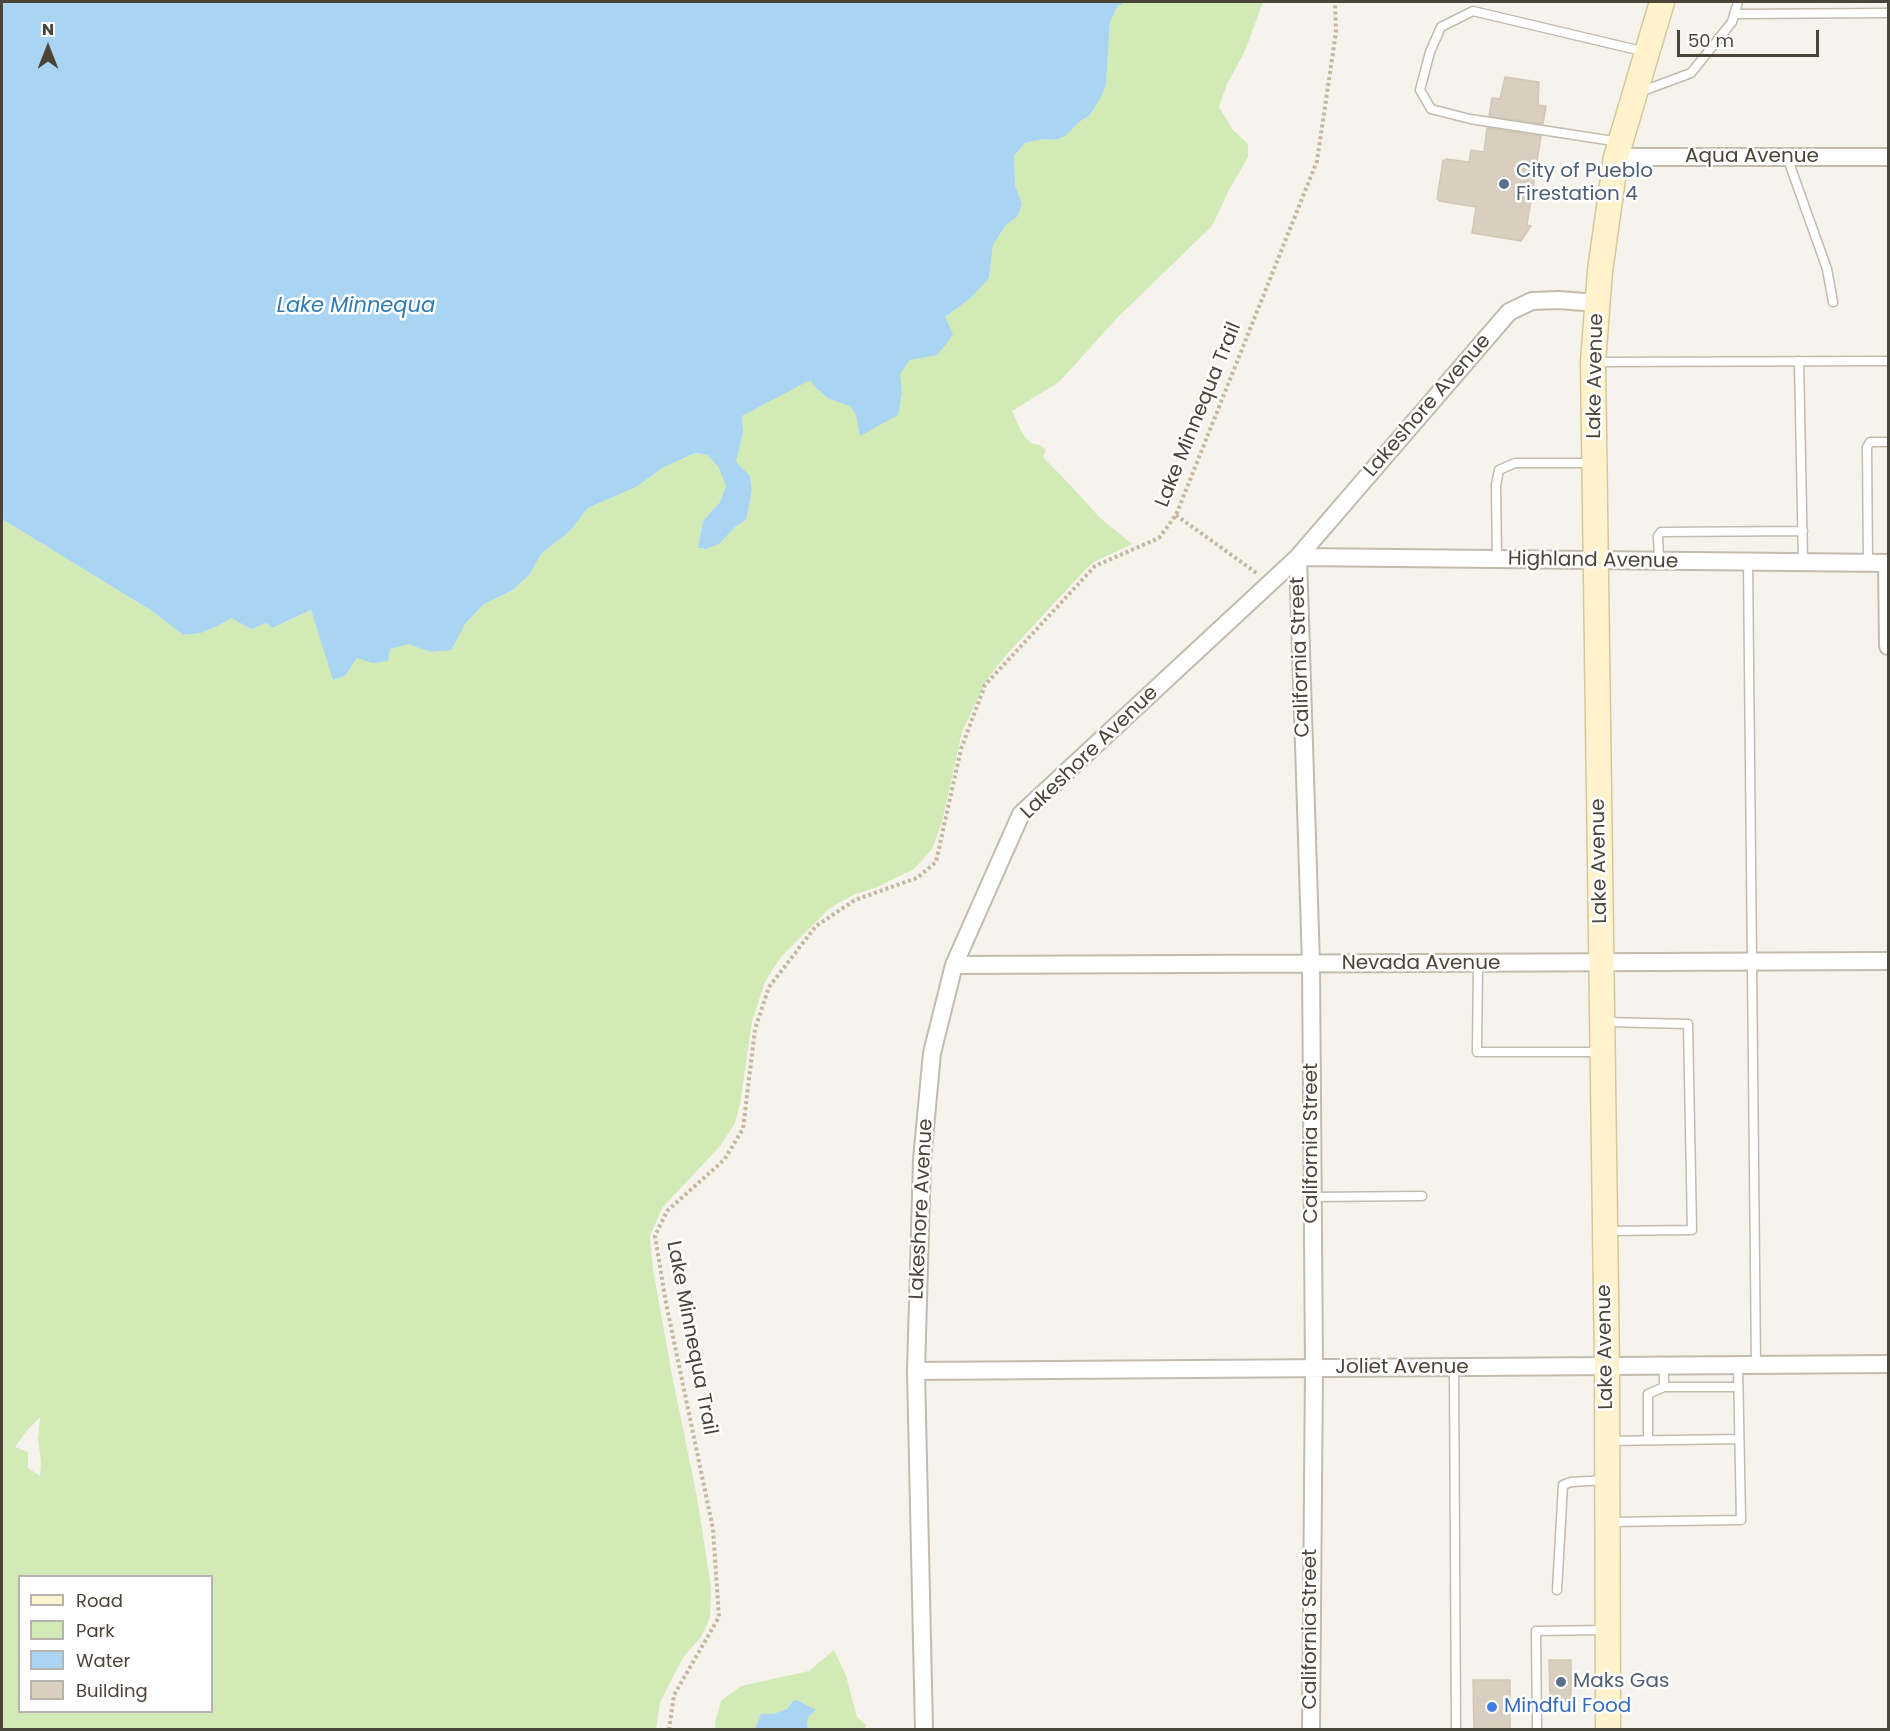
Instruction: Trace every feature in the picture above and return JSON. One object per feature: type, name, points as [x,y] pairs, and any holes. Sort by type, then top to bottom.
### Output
[{"type":"main road","name":"Lake Avenue","points":[[1608,1730],[1605,1231],[1593,362],[1600,271],[1618,149],[1662,2]]},
{"type":"street","name":"Aqua Avenue","points":[[1618,149],[1786,157],[1888,157]]},
{"type":"street","name":"Lakeshore Avenue","points":[[924,1730],[916,1371],[922,1160],[932,1053],[954,965],[1022,814],[1298,557],[1509,312],[1532,301],[1559,300],[1597,303]]},
{"type":"street","name":"Highland Avenue","points":[[1298,557],[1888,563]]},
{"type":"street","name":"California Street","points":[[1298,557],[1311,964],[1314,1368],[1311,1730]]},
{"type":"street","points":[[1888,563],[1888,646]]},
{"type":"street","name":"Nevada Avenue","points":[[954,965],[1888,961]]},
{"type":"street","name":"Joliet Avenue","points":[[916,1371],[1888,1364]]},
{"type":"lane","points":[[1634,94],[1691,73],[1732,22],[1737,2]]},
{"type":"lane","points":[[1618,149],[1431,109],[1420,90],[1430,52],[1441,27],[1473,11],[1646,52]]},
{"type":"lane","points":[[1734,14],[1888,14]]},
{"type":"lane","points":[[1786,157],[1827,269],[1833,302]]},
{"type":"lane","points":[[1799,361],[1803,562]]},
{"type":"lane","points":[[1593,362],[1888,361]]},
{"type":"lane","points":[[1868,563],[1867,447],[1870,442],[1888,442]]},
{"type":"lane","points":[[1497,560],[1496,485],[1499,470],[1515,463],[1594,463]]},
{"type":"lane","points":[[1659,562],[1658,536],[1661,531],[1803,531]]},
{"type":"lane","points":[[1748,562],[1756,1366]]},
{"type":"lane","points":[[1478,964],[1477,1052],[1603,1052]]},
{"type":"lane","points":[[1602,1022],[1688,1024],[1692,1207],[1692,1230],[1605,1231]]},
{"type":"lane","points":[[1312,1197],[1422,1196]]},
{"type":"lane","points":[[1664,1366],[1664,1387]]},
{"type":"lane","points":[[1607,1522],[1741,1520],[1738,1366]]},
{"type":"lane","points":[[1454,1368],[1456,1730]]},
{"type":"lane","points":[[1648,1440],[1648,1394],[1664,1387],[1738,1388]]},
{"type":"lane","points":[[1607,1441],[1739,1439]]},
{"type":"lane","points":[[1557,1590],[1563,1485],[1571,1482],[1607,1479]]},
{"type":"lane","points":[[1537,1730],[1536,1631],[1608,1630]]},
{"type":"path","name":"Lake Minnequa Trail","points":[[669,1730],[674,1695],[719,1617],[712,1529],[666,1303],[655,1236],[667,1211],[724,1160],[743,1129],[755,1029],[769,987],[816,926],[855,900],[917,878],[936,862],[961,748],[986,685],[1095,566],[1159,538],[1176,515],[1317,161],[1336,32],[1335,2]]},
{"type":"path","points":[[1176,515],[1271,583]]},
{"type":"green space","points":[[1126,2],[1263,2],[1245,51],[1227,84],[1219,107],[1233,130],[1248,144],[1248,157],[1212,226],[1118,317],[1059,382],[1012,411],[1021,431],[1030,443],[1040,445],[1046,450],[1043,457],[1099,517],[1132,544],[1094,562],[1086,569],[1005,656],[986,681],[962,732],[942,822],[932,849],[914,869],[875,888],[855,894],[830,908],[781,957],[765,982],[752,1021],[740,1104],[735,1123],[721,1145],[662,1208],[650,1236],[653,1269],[697,1497],[711,1587],[710,1617],[702,1636],[684,1656],[660,1702],[656,1729],[2,1729],[2,519],[152,611],[183,635],[201,633],[231,618],[251,629],[267,623],[286,622],[311,610],[334,680],[345,676],[357,657],[372,663],[390,649],[409,643],[431,652],[465,624],[484,604],[513,590],[530,574],[541,554],[570,531],[588,508],[636,487],[664,467],[695,453],[708,455],[719,468],[727,486],[720,502],[703,521],[698,548],[706,549],[719,544],[735,527],[746,520],[752,491],[750,476],[735,463],[743,432],[742,416],[810,379],[816,388],[829,399],[850,406],[856,414],[902,392],[899,374],[945,317],[971,298],[989,278],[993,245],[1005,226],[1018,216],[1022,204],[1015,185],[1014,156],[1025,143],[1043,139],[1054,140],[1065,135],[1089,116],[1106,85],[1110,22],[1118,6]],"holes":[[[40,1417],[38,1440],[41,1461],[40,1476],[28,1468],[28,1452],[15,1447]]]},
{"type":"green space","points":[[834,1650],[846,1676],[857,1717],[866,1725],[864,1729],[811,1729],[807,1726],[808,1716],[816,1711],[793,1701],[787,1709],[773,1714],[761,1714],[755,1729],[715,1729],[721,1701],[741,1686],[809,1671]]},
{"type":"water","name":"Lake Minnequa","points":[[2,2],[1126,2],[1118,6],[1110,22],[1106,85],[1100,99],[1089,116],[1065,136],[1054,140],[1043,139],[1025,143],[1014,156],[1015,185],[1022,204],[1018,216],[1005,226],[993,245],[989,278],[971,298],[945,317],[953,334],[946,344],[937,355],[910,360],[900,374],[902,392],[898,415],[860,436],[856,415],[850,406],[829,399],[810,380],[742,416],[743,432],[736,462],[750,476],[752,491],[746,520],[735,527],[719,544],[706,549],[698,548],[703,521],[720,502],[726,486],[719,468],[708,455],[695,453],[664,467],[636,487],[588,508],[570,531],[541,554],[530,574],[513,590],[484,604],[465,624],[451,650],[431,652],[408,644],[390,649],[388,661],[372,663],[357,658],[345,676],[333,680],[311,610],[272,628],[267,623],[251,629],[231,618],[201,633],[183,635],[152,611],[2,519]]},
{"type":"water","points":[[797,1700],[816,1710],[808,1717],[807,1726],[811,1729],[755,1729],[761,1714],[773,1714],[787,1709],[793,1701]]},
{"type":"building","points":[[1505,77],[1539,82],[1538,105],[1546,106],[1543,124],[1489,116],[1492,98],[1500,99]]},
{"type":"building","points":[[1487,128],[1541,136],[1527,225],[1531,226],[1521,241],[1472,233],[1476,207],[1437,199],[1443,160],[1469,162],[1471,150],[1484,152]]},
{"type":"building","points":[[1549,1660],[1571,1660],[1571,1702],[1550,1702]]},
{"type":"building","points":[[1473,1680],[1510,1680],[1510,1729],[1474,1729]]},
{"type":"place","name":"City of Pueblo Firestation 4","points":[[1504,184]]},
{"type":"place","name":"Maks Gas","points":[[1561,1682]]},
{"type":"place","name":"Mindful Food","points":[[1492,1707]]}]
